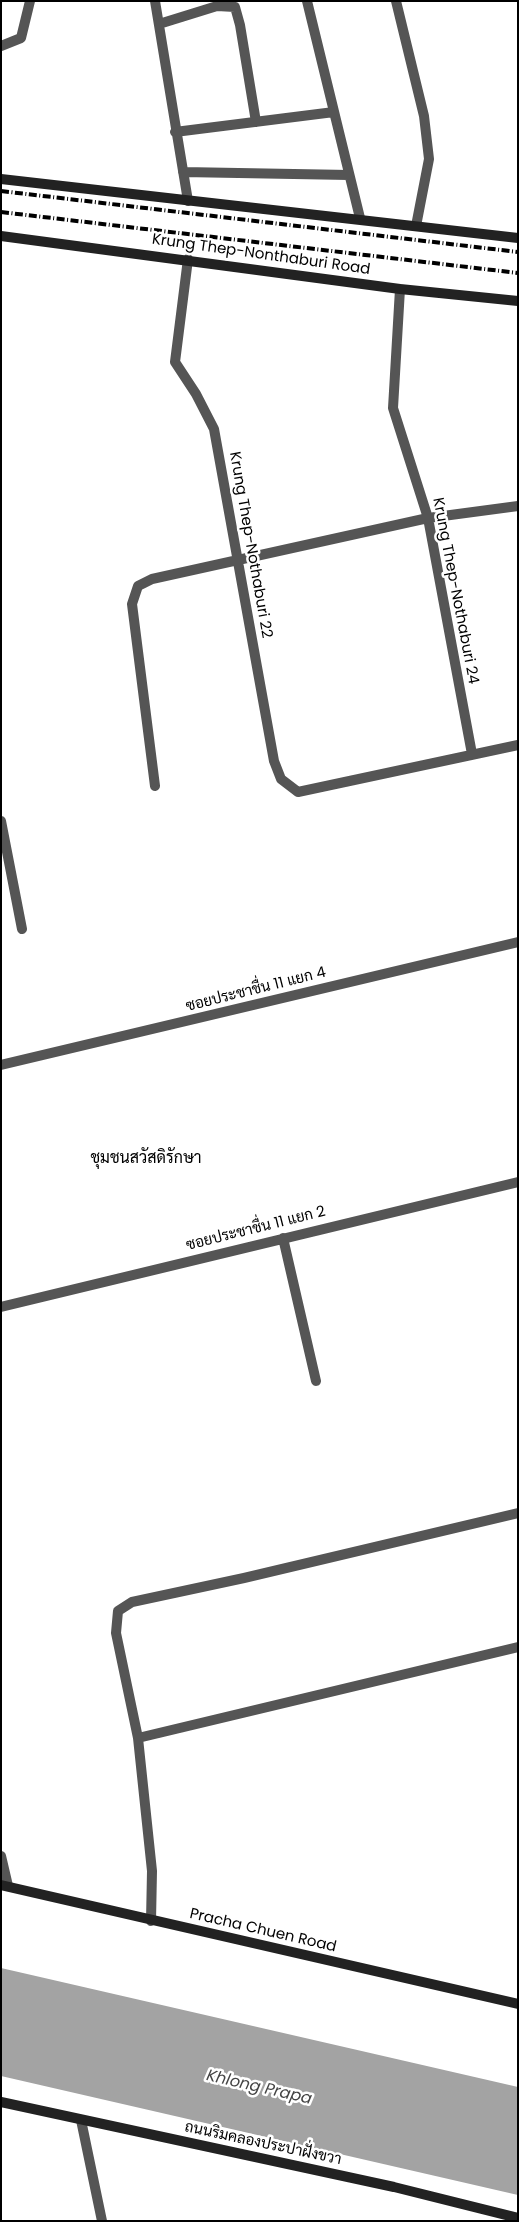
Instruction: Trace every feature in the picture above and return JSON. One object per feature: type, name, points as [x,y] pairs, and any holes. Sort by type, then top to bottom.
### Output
[{"type":"main road","points":[[1,178],[188,201],[360,218],[518,238]]},
{"type":"main road","name":"Krung Thep-Nonthaburi Road","points":[[1,236],[188,259],[400,289],[518,301]]},
{"type":"main road","name":"Pracha Chuen Road","points":[[4,1886],[518,2004]]},
{"type":"main road","name":"ถนนริมคลองประปาฝั่งขวา","points":[[1,2102],[394,2187],[518,2218]]},
{"type":"street","points":[[1,46],[21,38],[30,1]]},
{"type":"street","points":[[155,1],[175,132],[188,201]]},
{"type":"street","points":[[307,1],[360,218]]},
{"type":"street","points":[[396,1],[424,116],[429,159],[416,226]]},
{"type":"street","points":[[159,24],[217,6],[235,7],[240,25],[256,122]]},
{"type":"street","points":[[175,132],[334,112]]},
{"type":"street","points":[[183,172],[349,175]]},
{"type":"street","name":"Krung Thep-Nothaburi 22","points":[[188,259],[175,362],[196,394],[214,429],[274,761],[281,779],[298,792],[518,744]]},
{"type":"street","name":"Krung Thep-Nothaburi 24","points":[[400,289],[393,408],[428,518],[472,754]]},
{"type":"street","points":[[155,786],[132,604],[138,586],[152,579],[428,518],[518,506]]},
{"type":"street","points":[[1,821],[22,930]]},
{"type":"street","name":"ซอยประชาชื่น 11 แยก 4","points":[[1,1065],[518,942]]},
{"type":"street","name":"ซอยประชาชื่น 11 แยก 2","points":[[1,1307],[518,1182]]},
{"type":"street","points":[[283,1238],[316,1381]]},
{"type":"street","points":[[151,1921],[152,1871],[138,1738],[116,1633],[118,1611],[132,1602],[244,1578],[518,1513]]},
{"type":"street","points":[[138,1738],[518,1647]]},
{"type":"street","points":[[1,1856],[4,1886]]},
{"type":"street","points":[[81,2120],[102,2221]]},
{"type":"water","name":"Khlong Prapa","points":[[1,1968],[518,2087],[518,2195],[1,2076]]},
{"type":"railway","points":[[1,191],[518,252]]},
{"type":"railway","points":[[1,212],[518,273]]},
{"type":"district","name":"ชุมชนสวัสดิรักษา","points":[[146,1159]]}]
